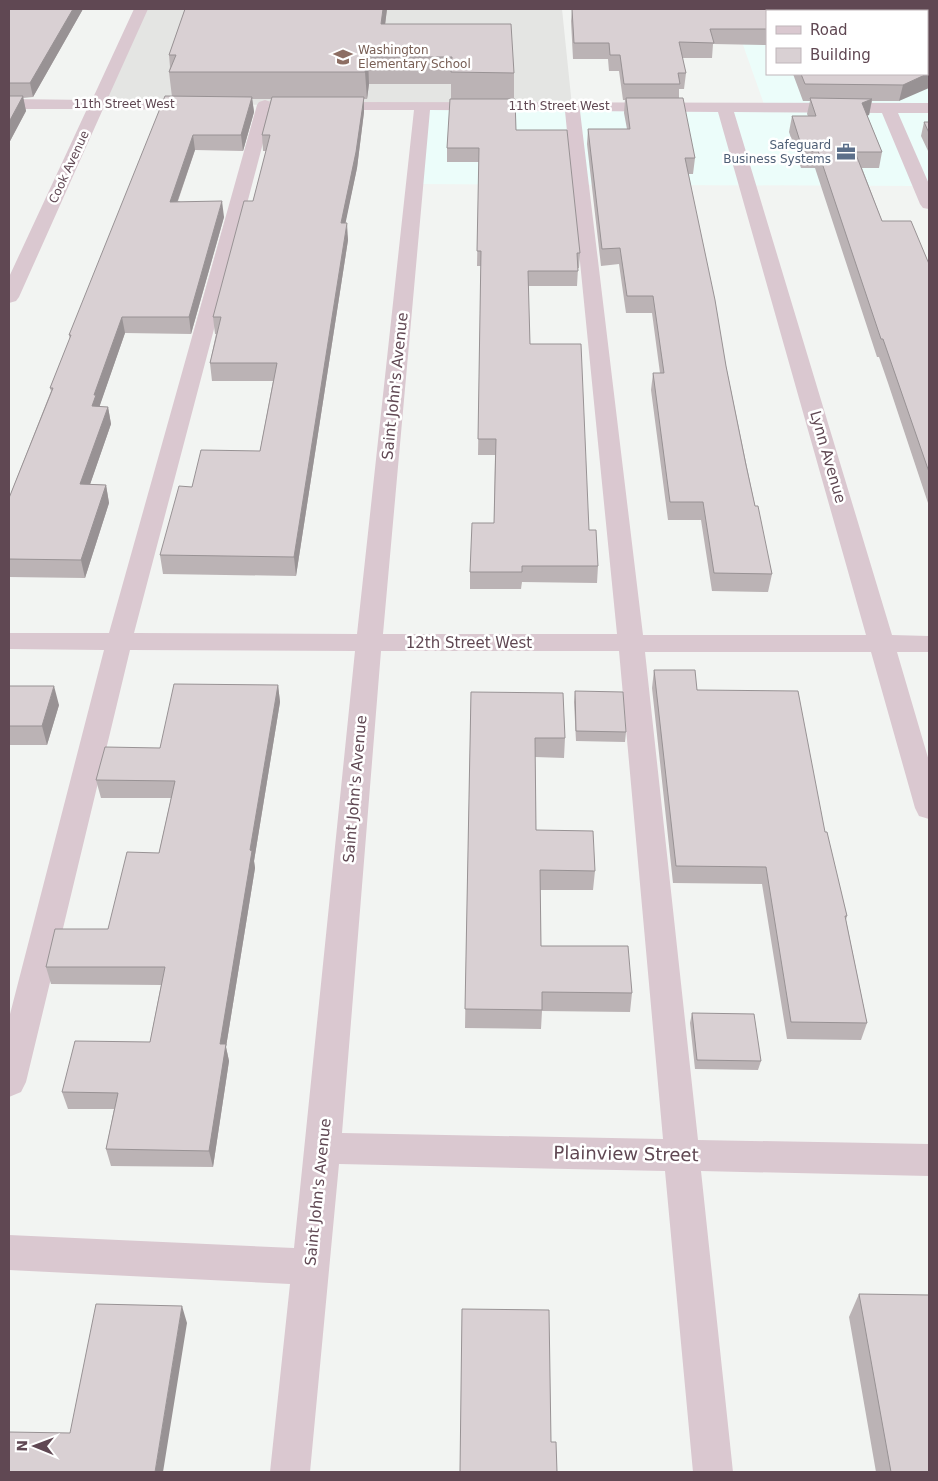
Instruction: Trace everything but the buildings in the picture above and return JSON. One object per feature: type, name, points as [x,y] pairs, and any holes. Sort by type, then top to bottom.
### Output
[{"type":"street","name":"Cook Avenue","points":[[9,297],[141,9]]},
{"type":"street","name":"11th Street West","points":[[9,104],[216,105]]},
{"type":"street","points":[[9,1082],[120,643],[265,105]]},
{"type":"street","name":"11th Street West","points":[[314,105],[929,108]]},
{"type":"street","name":"Saint John's Avenue","points":[[290,1472],[323,1148],[369,642],[422,106]]},
{"type":"street","points":[[572,106],[631,644],[713,1472]]},
{"type":"street","name":"Lynn Avenue","points":[[725,107],[883,644],[929,808]]},
{"type":"street","points":[[888,108],[929,204]]},
{"type":"street","name":"12th Street West","points":[[9,642],[929,644]]},
{"type":"street","name":"Plainview Street","points":[[323,1148],[929,1160]]},
{"type":"street","points":[[9,1253],[310,1267]]},
{"type":"shaded area","name":"Washington Elementary School","points":[[141,9],[562,9],[572,106],[98,104]]},
{"type":"shaded area","points":[[929,9],[929,204],[921,186],[415,184],[422,106],[765,107],[742,42],[766,42],[766,75],[928,75],[928,10],[780,10]]},
{"type":"place","name":"Washington Elementary School","points":[[343,57]]},
{"type":"place","name":"Safeguard Business Systems","points":[[846,152]]}]
